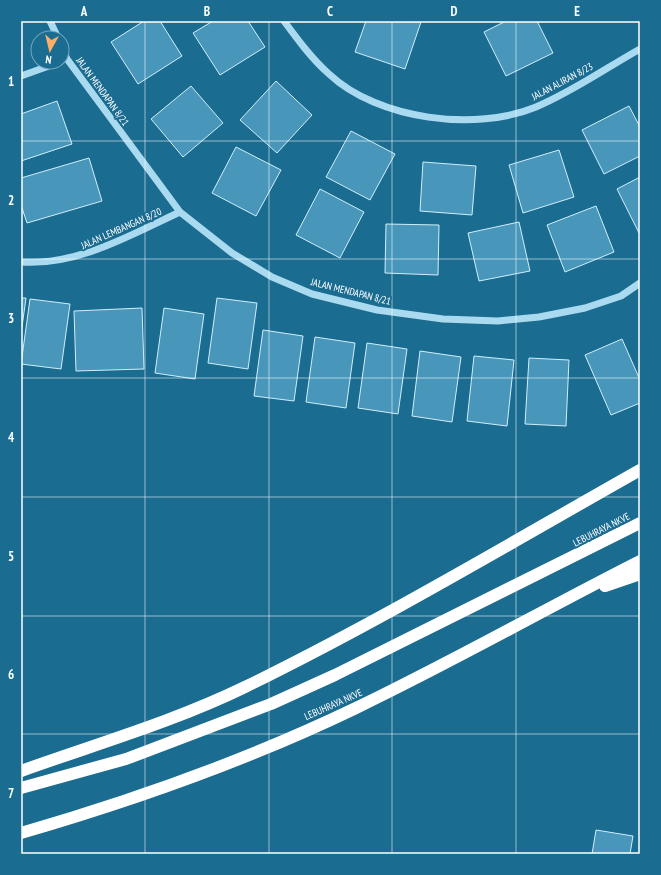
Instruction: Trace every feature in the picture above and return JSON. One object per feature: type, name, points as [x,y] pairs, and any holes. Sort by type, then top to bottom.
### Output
[{"type":"highway","points":[[21,771],[143,729],[244,687],[384,615],[640,470]]},
{"type":"highway","name":"LEBUHRAYA NKVE","points":[[21,788],[126,759],[271,704],[342,672],[640,523]]},
{"type":"highway","name":"LEBUHRAYA NKVE","points":[[21,833],[108,808],[171,785],[289,737],[355,708],[640,561]]},
{"type":"highway","points":[[558,604],[640,574]]},
{"type":"street","name":"JALAN ALIRAN 8/23","points":[[284,21],[302,44],[330,75],[364,98],[399,112],[460,120],[515,114],[536,107],[640,49]]},
{"type":"street","points":[[21,76],[38,70]]},
{"type":"street","name":"JALAN MENDAPAN 8/21","points":[[70,70],[180,212],[232,252],[272,277],[312,294],[377,310],[442,319],[498,321],[585,308],[621,296],[640,283]]},
{"type":"street","name":"JALAN LEMBANGAN 8/20","points":[[21,262],[41,263],[80,256],[180,212]]},
{"type":"building","points":[[144,21],[160,21],[182,56],[138,84],[111,42]]},
{"type":"building","points":[[213,21],[248,21],[265,47],[220,75],[193,33]]},
{"type":"building","points":[[366,21],[421,22],[405,69],[355,52]]},
{"type":"building","points":[[506,21],[537,21],[553,53],[506,76],[484,32]]},
{"type":"building","points":[[276,81],[312,115],[277,153],[240,120]]},
{"type":"building","points":[[191,86],[223,123],[183,157],[151,119]]},
{"type":"building","points":[[57,101],[72,144],[21,161],[21,114]]},
{"type":"building","points":[[629,106],[640,127],[640,156],[604,174],[582,130]]},
{"type":"building","points":[[351,131],[395,154],[370,200],[326,177]]},
{"type":"building","points":[[236,147],[281,170],[256,216],[212,193]]},
{"type":"building","points":[[559,150],[574,197],[523,213],[509,165]]},
{"type":"building","points":[[89,158],[102,201],[27,223],[21,205],[21,178]]},
{"type":"building","points":[[423,162],[476,166],[472,215],[420,211]]},
{"type":"building","points":[[640,177],[640,232],[639,233],[617,189]]},
{"type":"building","points":[[320,189],[364,212],[340,258],[296,235]]},
{"type":"building","points":[[596,206],[614,252],[565,272],[547,225]]},
{"type":"building","points":[[519,222],[530,271],[479,281],[468,233]]},
{"type":"building","points":[[386,224],[439,225],[438,275],[385,273]]},
{"type":"building","points":[[21,298],[26,298],[21,334]]},
{"type":"building","points":[[217,298],[257,303],[248,369],[208,363]]},
{"type":"building","points":[[30,299],[70,304],[61,369],[21,364]]},
{"type":"building","points":[[142,308],[144,369],[76,371],[74,311]]},
{"type":"building","points":[[164,308],[204,314],[195,379],[155,373]]},
{"type":"building","points":[[263,330],[303,336],[294,401],[254,396]]},
{"type":"building","points":[[315,337],[355,343],[346,408],[306,402]]},
{"type":"building","points":[[622,339],[640,380],[640,403],[611,415],[585,355]]},
{"type":"building","points":[[367,343],[407,349],[398,414],[358,408]]},
{"type":"building","points":[[420,351],[461,357],[452,422],[412,416]]},
{"type":"building","points":[[474,356],[514,360],[507,426],[467,421]]},
{"type":"building","points":[[529,358],[569,360],[566,426],[525,424]]},
{"type":"building","points":[[596,830],[633,836],[630,854],[592,854]]}]
